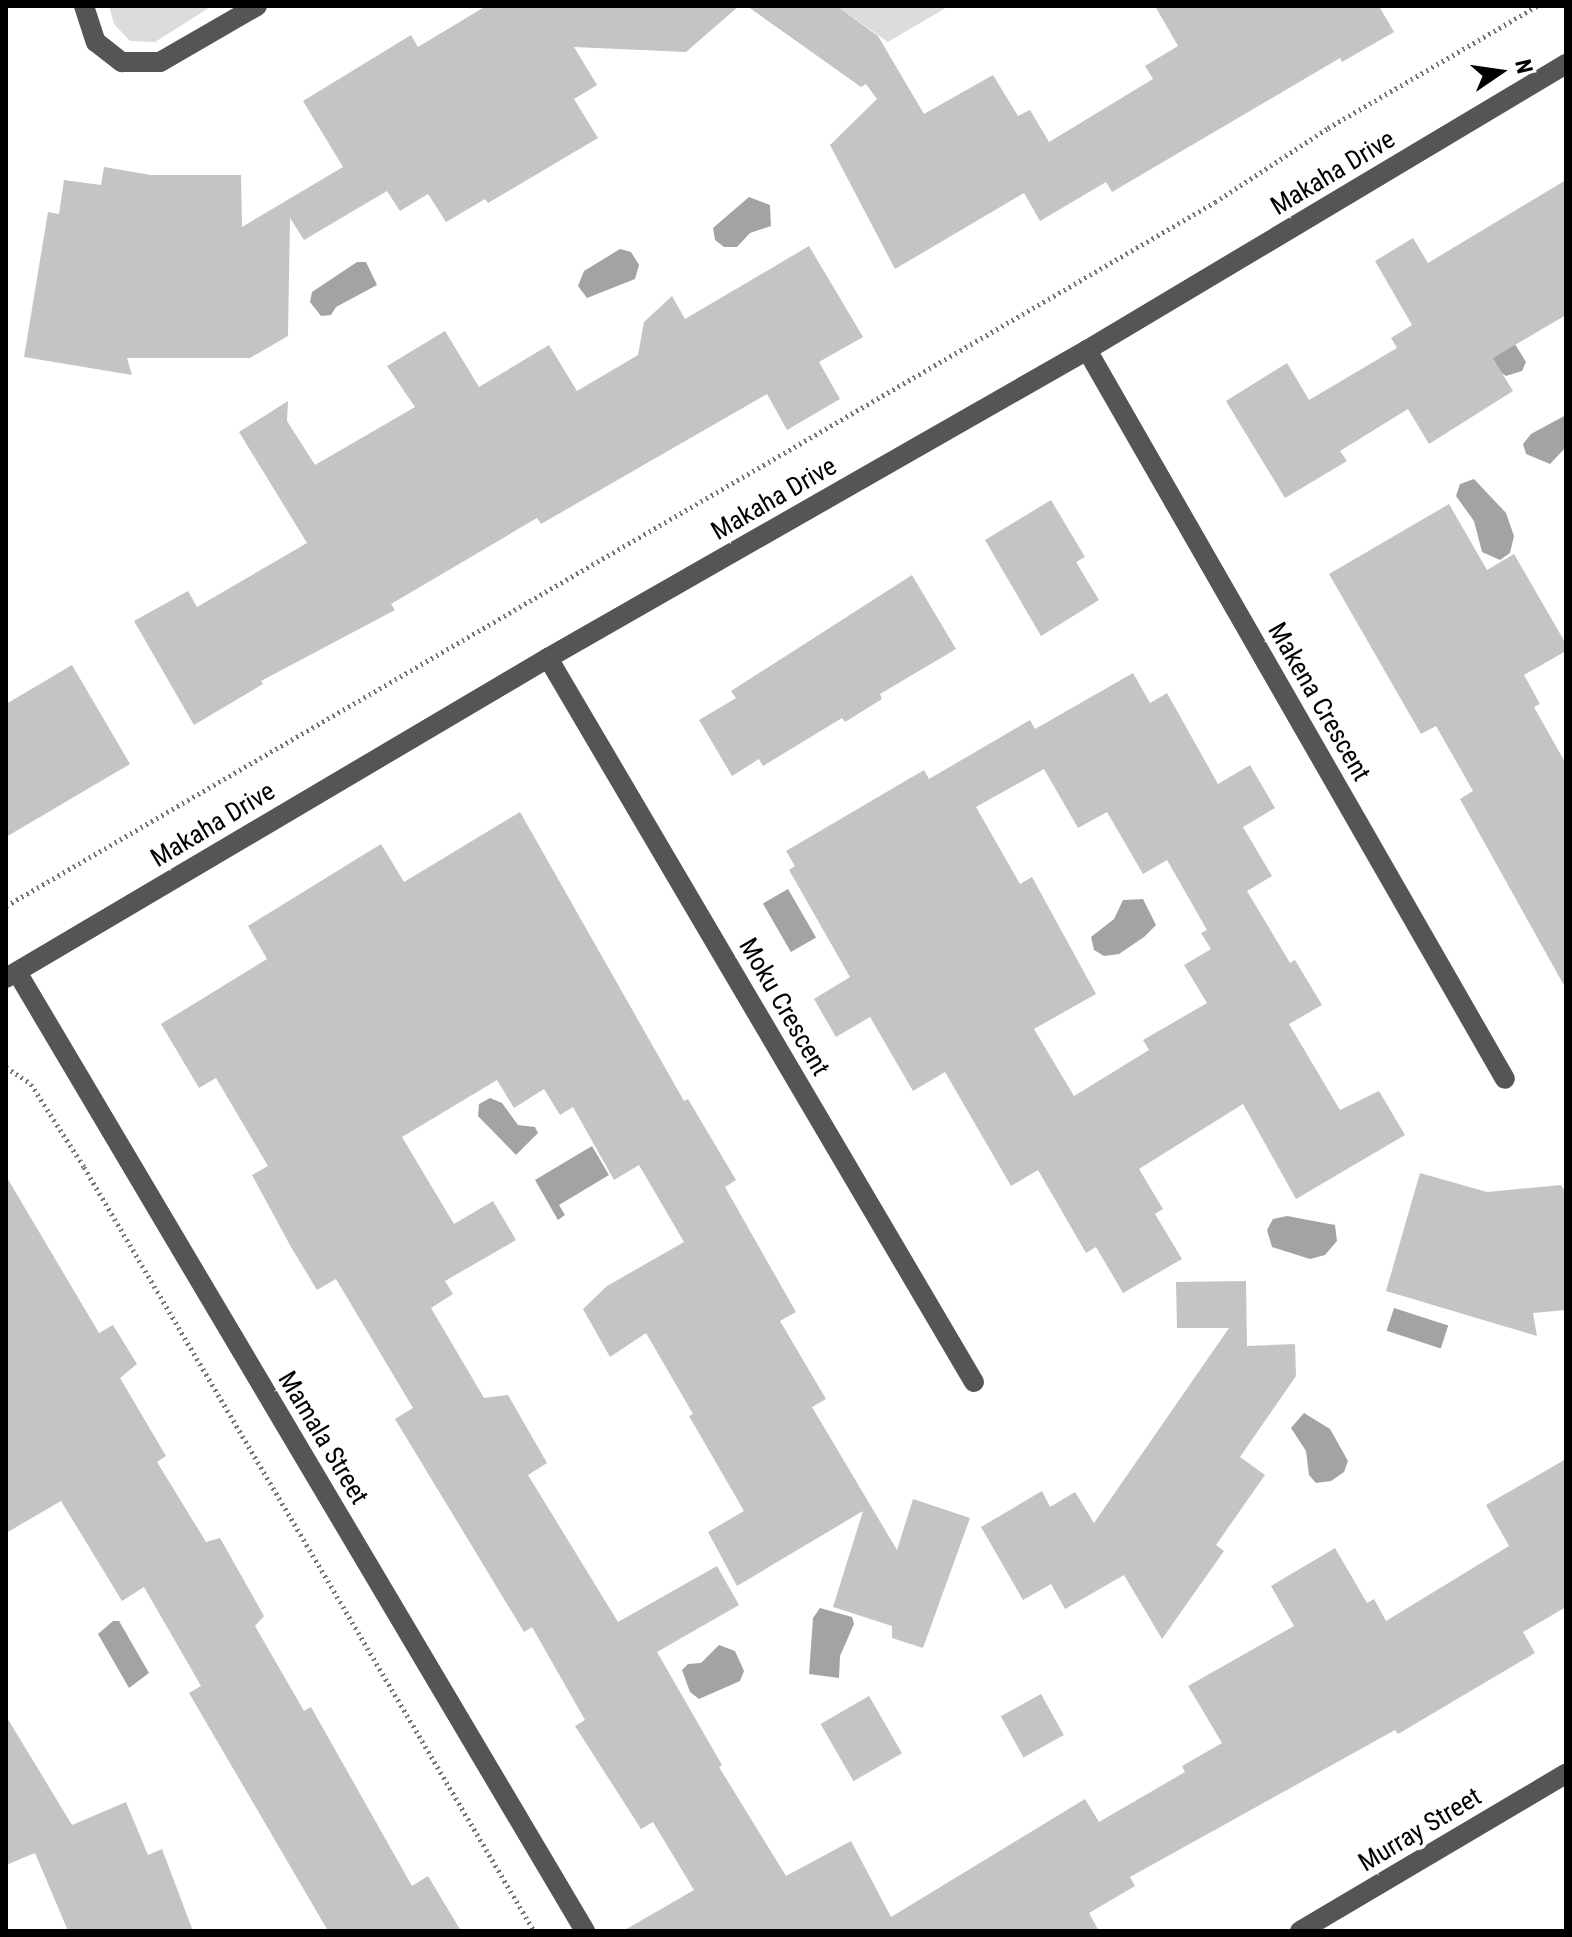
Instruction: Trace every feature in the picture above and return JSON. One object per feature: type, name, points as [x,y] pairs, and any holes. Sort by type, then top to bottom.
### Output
[{"type":"street","points":[[84,6],[96,42],[122,62],[160,62],[257,6]]},
{"type":"street","name":"Makaha Drive","points":[[11,975],[548,658],[1087,350],[1566,64]]},
{"type":"street","name":"Makena Crescent","points":[[1087,350],[1505,1079]]},
{"type":"street","name":"Moku Crescent","points":[[548,658],[974,1382]]},
{"type":"street","name":"Mamala Street","points":[[11,975],[585,1931]]},
{"type":"street","name":"Murray Street","points":[[1300,1931],[1566,1774]]},
{"type":"path","points":[[6,906],[1201,210],[1328,128],[1537,6]]},
{"type":"path","points":[[6,1067],[31,1084],[84,1167],[534,1931]]},
{"type":"shaded area","points":[[109,6],[212,6],[155,42],[130,41],[114,24]]},
{"type":"shaded area","points":[[837,6],[949,6],[888,42]]},
{"type":"shaded area","points":[[749,197],[770,205],[771,226],[750,233],[737,247],[724,247],[715,240],[713,228]]},
{"type":"shaded area","points":[[620,249],[631,252],[639,265],[635,279],[587,298],[578,286],[584,271]]},
{"type":"shaded area","points":[[357,262],[366,262],[377,285],[336,307],[331,315],[321,316],[310,302],[312,292]]},
{"type":"shaded area","points":[[1515,344],[1526,362],[1522,371],[1506,376],[1495,368],[1490,353]]},
{"type":"shaded area","points":[[1566,415],[1566,447],[1550,464],[1526,454],[1523,444],[1531,434]]},
{"type":"shaded area","points":[[1474,479],[1506,513],[1514,536],[1510,553],[1500,560],[1482,552],[1474,521],[1456,496],[1460,484]]},
{"type":"shaded area","points":[[788,889],[816,937],[791,952],[763,904]]},
{"type":"shaded area","points":[[1143,899],[1156,925],[1119,954],[1104,956],[1094,950],[1091,937],[1114,919],[1123,900]]},
{"type":"shaded area","points":[[490,1098],[502,1103],[518,1125],[535,1127],[538,1133],[516,1155],[478,1116],[479,1104]]},
{"type":"shaded area","points":[[592,1146],[609,1175],[559,1205],[565,1215],[558,1220],[535,1180]]},
{"type":"shaded area","points":[[1287,1216],[1335,1225],[1337,1241],[1325,1255],[1310,1259],[1272,1247],[1267,1230],[1273,1219]]},
{"type":"shaded area","points":[[1394,1308],[1448,1326],[1441,1348],[1387,1331]]},
{"type":"shaded area","points":[[1304,1413],[1330,1429],[1348,1461],[1344,1472],[1331,1481],[1316,1483],[1309,1475],[1306,1451],[1291,1428]]},
{"type":"shaded area","points":[[820,1608],[852,1617],[854,1624],[840,1656],[839,1678],[809,1674],[813,1618]]},
{"type":"shaded area","points":[[113,1621],[119,1621],[149,1673],[129,1688],[98,1634]]},
{"type":"shaded area","points":[[719,1645],[735,1651],[744,1671],[740,1681],[699,1699],[690,1692],[682,1670],[688,1664],[701,1663]]},
{"type":"building","points":[[486,6],[739,6],[686,52],[574,47],[597,85],[574,99],[598,138],[488,203],[485,199],[446,222],[428,194],[400,211],[387,191],[304,240],[290,218],[288,336],[250,358],[127,358],[132,375],[24,357],[48,212],[59,214],[64,180],[101,185],[104,167],[151,175],[241,175],[242,227],[343,167],[303,101],[411,35],[418,47]]},
{"type":"building","points":[[747,6],[837,6],[878,36],[924,114],[993,75],[1018,116],[1030,110],[1049,142],[1153,79],[1145,66],[1178,46],[1155,6],[1379,6],[1394,32],[1342,62],[1340,58],[1112,192],[1106,182],[1040,221],[1024,193],[895,269],[830,145],[877,99],[866,84],[861,87]]},
{"type":"building","points":[[1566,180],[1566,315],[1493,358],[1513,391],[1429,444],[1408,409],[1340,451],[1347,461],[1285,498],[1226,401],[1287,363],[1309,400],[1397,348],[1391,338],[1412,325],[1375,261],[1413,238],[1428,263]]},
{"type":"building","points":[[809,246],[863,337],[819,362],[840,399],[787,430],[767,394],[541,524],[537,518],[391,604],[395,610],[261,681],[263,684],[194,725],[134,621],[188,591],[197,607],[307,543],[239,432],[288,401],[287,421],[315,465],[415,407],[387,366],[445,331],[479,387],[549,345],[577,391],[638,355],[644,322],[672,296],[685,319]]},
{"type":"building","points":[[1051,500],[1085,557],[1076,562],[1099,600],[1041,636],[985,540]]},
{"type":"building","points":[[1449,504],[1487,570],[1514,554],[1566,644],[1566,651],[1524,675],[1540,704],[1534,707],[1566,764],[1566,989],[1460,799],[1473,791],[1436,726],[1421,734],[1329,574]]},
{"type":"building","points":[[912,575],[956,649],[880,694],[882,699],[845,722],[842,718],[763,766],[759,759],[732,776],[699,720],[736,698],[731,691]]},
{"type":"building","points":[[72,665],[130,764],[6,837],[6,704]]},
{"type":"building","points":[[1133,673],[1150,703],[1167,693],[1218,784],[1250,765],[1275,808],[1243,827],[1272,876],[1247,891],[1290,963],[1295,960],[1322,1005],[1289,1024],[1340,1110],[1379,1091],[1405,1135],[1296,1199],[1243,1104],[1139,1169],[1163,1209],[1155,1214],[1182,1259],[1123,1293],[1096,1247],[1086,1253],[1038,1170],[1011,1186],[945,1072],[913,1091],[870,1017],[836,1037],[814,999],[850,977],[789,870],[795,866],[786,851],[924,770],[929,779],[1030,720],[1035,729]],"holes":[[[1044,769],[1078,828],[1107,812],[1143,874],[1167,860],[1207,930],[1201,933],[1211,949],[1184,965],[1207,1003],[1143,1040],[1149,1050],[1074,1096],[1034,1029],[1096,994],[1032,877],[1020,884],[976,807]]]},
{"type":"building","points":[[520,812],[684,1101],[688,1099],[736,1180],[725,1187],[796,1312],[780,1321],[826,1399],[812,1407],[897,1550],[913,1499],[970,1518],[923,1648],[892,1638],[892,1626],[833,1607],[863,1511],[737,1586],[708,1532],[744,1511],[689,1416],[693,1414],[646,1333],[610,1357],[583,1309],[607,1286],[684,1242],[639,1165],[614,1180],[573,1107],[560,1115],[544,1089],[514,1108],[497,1080],[402,1137],[454,1224],[493,1201],[516,1240],[445,1281],[453,1294],[431,1308],[484,1398],[508,1395],[547,1463],[528,1475],[618,1622],[717,1566],[739,1605],[657,1652],[722,1765],[719,1767],[786,1876],[851,1841],[891,1917],[1085,1799],[1099,1822],[1185,1772],[1182,1766],[1222,1743],[1188,1686],[1294,1626],[1271,1586],[1335,1548],[1367,1603],[1374,1599],[1386,1621],[1509,1546],[1486,1505],[1566,1459],[1566,1607],[1523,1632],[1535,1653],[1398,1734],[1395,1730],[1130,1877],[1135,1886],[1089,1913],[1099,1931],[623,1931],[694,1890],[653,1822],[641,1829],[575,1726],[585,1720],[532,1627],[524,1632],[395,1419],[413,1408],[336,1279],[317,1290],[291,1247],[252,1175],[268,1166],[216,1078],[199,1088],[161,1024],[267,959],[248,926],[381,844],[404,882]]},
{"type":"building","points":[[1420,1173],[1487,1192],[1561,1185],[1566,1193],[1566,1310],[1533,1313],[1537,1336],[1386,1291]]},
{"type":"building","points":[[6,1176],[99,1333],[113,1325],[137,1364],[120,1378],[166,1456],[157,1462],[206,1542],[220,1538],[264,1616],[255,1626],[304,1711],[311,1707],[412,1886],[428,1876],[461,1931],[328,1931],[189,1693],[201,1686],[144,1587],[122,1601],[61,1501],[6,1533]]},
{"type":"building","points":[[1246,1281],[1247,1346],[1295,1344],[1296,1376],[1240,1457],[1265,1475],[1216,1545],[1224,1551],[1162,1639],[1124,1575],[1065,1609],[1051,1584],[1023,1600],[981,1527],[1042,1491],[1050,1507],[1075,1492],[1094,1523],[1229,1328],[1177,1328],[1176,1282]]},
{"type":"building","points":[[1041,1694],[1064,1735],[1024,1757],[1001,1716]]},
{"type":"building","points":[[869,1696],[902,1753],[854,1781],[821,1724]]},
{"type":"building","points":[[6,1716],[72,1825],[126,1802],[148,1855],[162,1849],[193,1931],[68,1931],[35,1853],[6,1865]]}]
